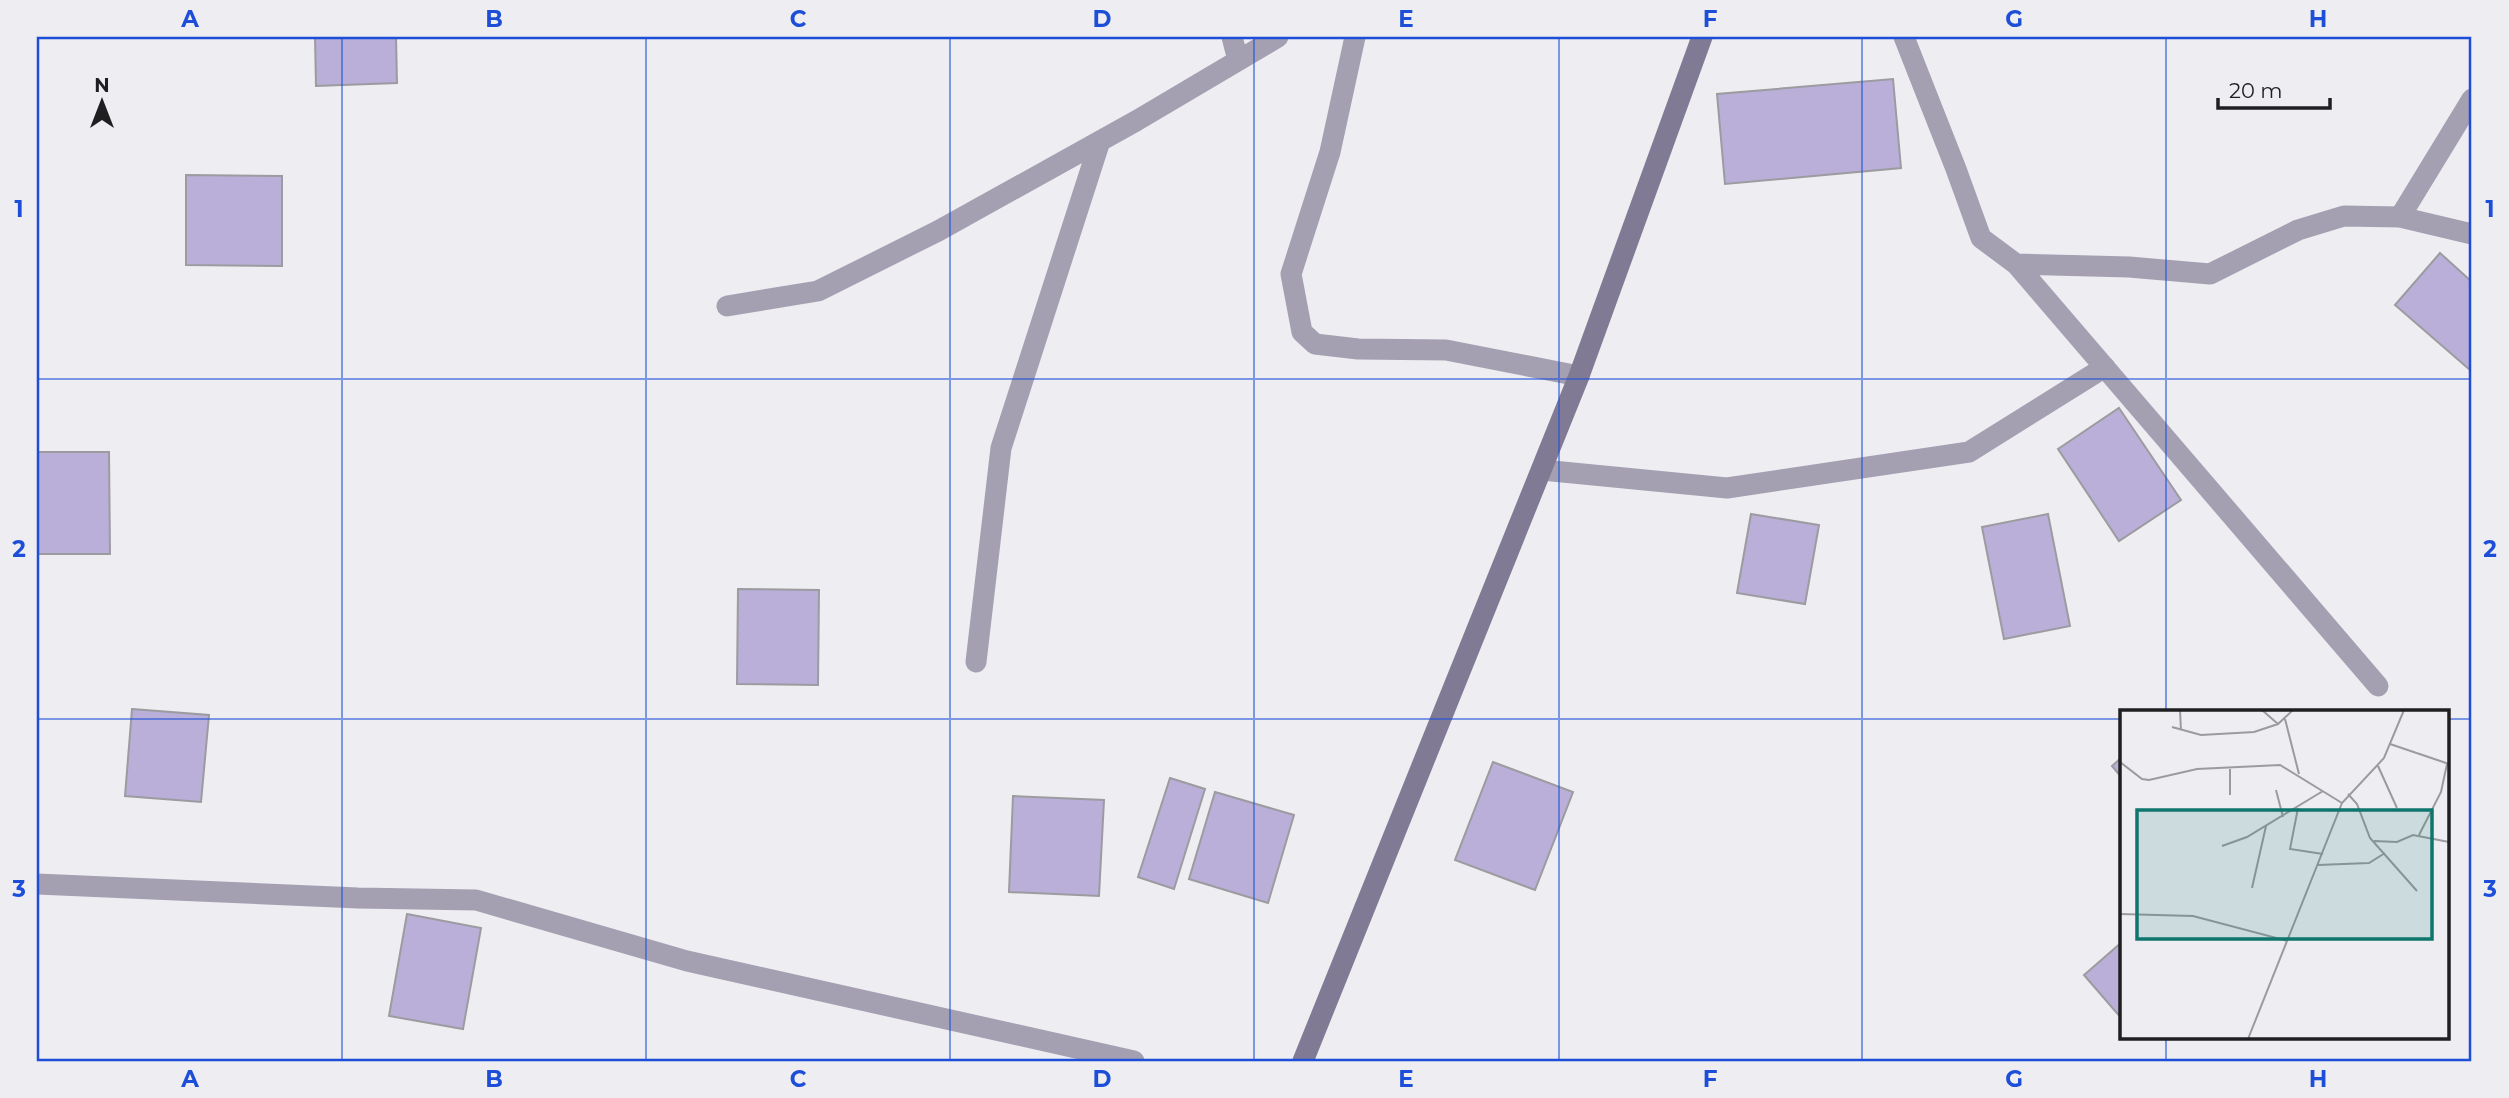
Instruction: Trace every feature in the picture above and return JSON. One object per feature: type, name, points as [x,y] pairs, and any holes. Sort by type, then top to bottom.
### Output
[{"type":"street","points":[[1232,37],[1238,60]]},
{"type":"street","points":[[727,306],[818,290],[938,231],[1100,141],[1278,37]]},
{"type":"street","points":[[1355,37],[1329,152],[1291,274],[1303,332],[1315,345],[1358,349],[1446,350],[1578,376]]},
{"type":"street","points":[[1303,1061],[1542,470],[1702,37]]},
{"type":"street","points":[[1904,37],[1980,238],[2016,264],[2378,686]]},
{"type":"street","points":[[2400,217],[2472,99]]},
{"type":"street","points":[[976,662],[1001,448],[1100,141]]},
{"type":"street","points":[[2016,264],[2129,267],[2210,274],[2298,230],[2344,216],[2400,217],[2472,234]]},
{"type":"street","points":[[1542,470],[1727,488],[1969,452],[2105,367]]},
{"type":"street","points":[[37,884],[344,898],[476,900],[687,961],[1134,1061]]},
{"type":"building","points":[[315,37],[396,37],[397,83],[316,86]]},
{"type":"building","points":[[1893,79],[1901,168],[1725,184],[1717,94]]},
{"type":"building","points":[[186,175],[282,176],[282,266],[186,265]]},
{"type":"building","points":[[2440,253],[2472,282],[2470,370],[2395,305]]},
{"type":"building","points":[[2119,408],[2181,500],[2119,541],[2058,449]]},
{"type":"building","points":[[37,452],[109,452],[110,554],[37,554]]},
{"type":"building","points":[[1751,514],[1819,525],[1805,604],[1737,593]]},
{"type":"building","points":[[2048,514],[2070,626],[2004,639],[1982,527]]},
{"type":"building","points":[[738,589],[819,590],[818,685],[737,684]]},
{"type":"building","points":[[132,709],[209,715],[201,802],[125,796]]},
{"type":"building","points":[[2120,759],[2120,776],[2112,766]]},
{"type":"building","points":[[1493,762],[1573,792],[1535,890],[1455,860]]},
{"type":"building","points":[[1170,778],[1205,789],[1174,889],[1138,877]]},
{"type":"building","points":[[1215,792],[1294,815],[1268,903],[1189,879]]},
{"type":"building","points":[[1013,796],[1104,800],[1099,896],[1009,892]]},
{"type":"building","points":[[407,914],[481,928],[463,1029],[389,1016]]},
{"type":"building","points":[[2120,944],[2120,1017],[2084,975]]}]
